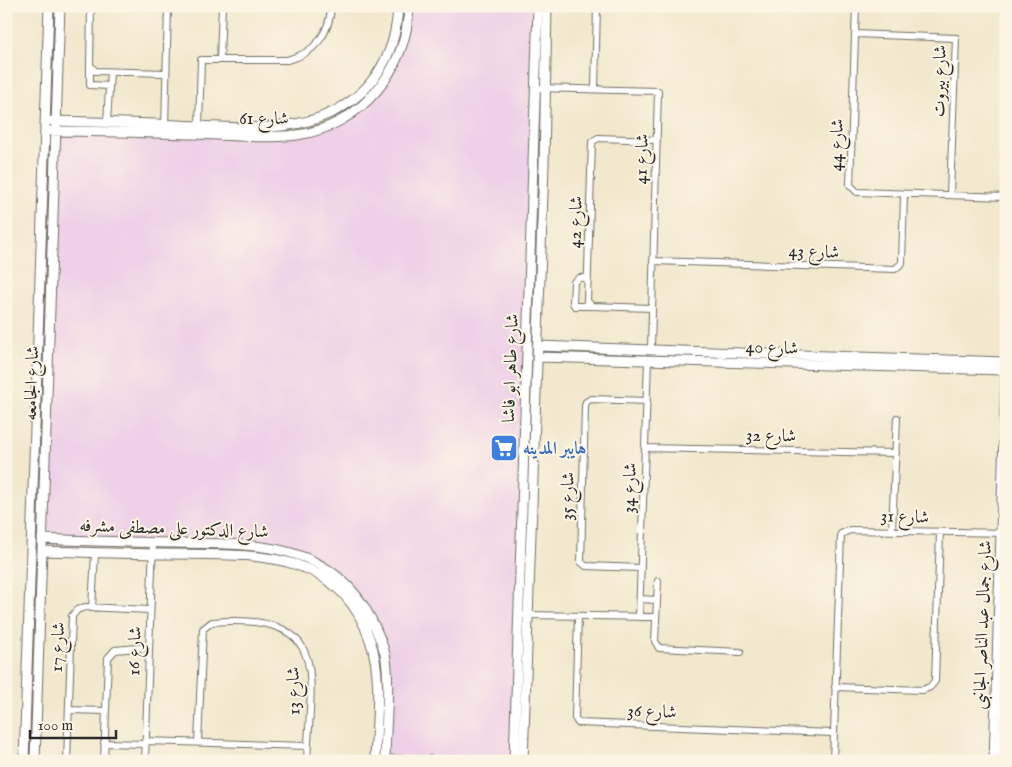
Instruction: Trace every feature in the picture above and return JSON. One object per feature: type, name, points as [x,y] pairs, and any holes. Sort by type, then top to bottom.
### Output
[{"type":"main road","points":[[1003,761],[1006,677]]},
{"type":"street","name":"شارع الجامعه","points":[[24,761],[49,6]]},
{"type":"street","name":"شارع الجامعه","points":[[35,761],[60,6]]},
{"type":"street","points":[[92,6],[90,85],[109,86]]},
{"type":"street","points":[[165,129],[168,6]]},
{"type":"street","points":[[220,60],[222,6]]},
{"type":"street","points":[[199,126],[200,62],[203,59],[287,60],[305,54],[313,48],[325,33],[331,6]]},
{"type":"street","name":"شارع 61","points":[[56,126],[107,122],[165,129],[199,126],[271,132],[317,120],[336,112],[358,97],[379,71],[390,50],[396,28],[398,6]]},
{"type":"street","name":"شارع 61","points":[[46,126],[271,132],[313,131],[340,121],[362,107],[382,86],[395,64],[404,40],[409,6]]},
{"type":"street","name":"شارع طاهر ابو فاشا","points":[[514,761],[524,615],[537,357],[540,88],[538,6]]},
{"type":"street","name":"شارع طاهر ابو فاشا","points":[[523,761],[524,615],[540,88],[546,6]]},
{"type":"street","points":[[595,89],[597,6]]},
{"type":"street","name":"شارع 44","points":[[856,6],[850,185],[857,192],[1006,197]]},
{"type":"street","name":"شارع بيروت","points":[[855,34],[956,38],[950,195]]},
{"type":"street","points":[[90,65],[98,72],[166,73]]},
{"type":"street","points":[[107,122],[110,72]]},
{"type":"street","name":"شارع 41","points":[[540,88],[657,90],[651,350]]},
{"type":"street","name":"شارع 42","points":[[592,306],[587,302],[592,142],[598,138],[656,140]]},
{"type":"street","name":"شارع 43","points":[[653,261],[895,269],[902,263],[904,194]]},
{"type":"street","points":[[588,278],[579,278],[574,282],[573,303],[575,306],[652,308]]},
{"type":"street","name":"شارع 40","points":[[537,346],[1006,362]]},
{"type":"street","name":"شارع 40","points":[[537,357],[1006,370]]},
{"type":"street","name":"شارع 34","points":[[639,617],[648,360]]},
{"type":"street","name":"شارع جمال عبد الناصر الجانبى","points":[[994,761],[1003,533],[1006,370]]},
{"type":"street","name":"شارع 35","points":[[641,568],[586,566],[581,562],[584,413],[586,402],[591,400],[647,401]]},
{"type":"street","points":[[37,402],[47,402]]},
{"type":"street","points":[[892,530],[897,418]]},
{"type":"street","name":"شارع 32","points":[[645,448],[896,453]]},
{"type":"street","name":"شارع 31","points":[[835,687],[838,571],[840,539],[843,532],[850,530],[892,530],[1003,533]]},
{"type":"street","points":[[832,761],[835,687],[923,690],[933,684],[940,532]]},
{"type":"street","name":"شارع الدكتور على مصطفى مشرفه","points":[[42,539],[240,544],[283,550],[313,560],[340,578],[361,601],[382,641],[387,671],[375,761]]},
{"type":"street","name":"شارع 16","points":[[144,761],[153,542]]},
{"type":"street","name":"شارع الدكتور على مصطفى مشرفه","points":[[42,551],[250,555],[280,559],[306,567],[335,586],[356,611],[371,641],[377,673],[380,731],[385,760]]},
{"type":"street","points":[[92,608],[94,553]]},
{"type":"street","points":[[658,581],[655,641],[661,649],[740,652]]},
{"type":"street","points":[[640,599],[657,600]]},
{"type":"street","name":"شارع 17","points":[[68,761],[72,616],[81,608],[150,610]]},
{"type":"street","points":[[524,615],[656,617]]},
{"type":"street","name":"شارع 36","points":[[578,616],[574,718],[578,723],[833,733]]},
{"type":"street","name":"شارع 13","points":[[198,742],[202,633],[205,626],[212,622],[264,622],[286,631],[298,641],[306,654],[310,669],[307,761]]},
{"type":"street","points":[[104,761],[109,654],[115,650],[149,647]]},
{"type":"street","points":[[69,710],[106,711]]},
{"type":"street","points":[[104,743],[198,742],[308,746]]},
{"type":"street","points":[[385,760],[432,761]]},
{"type":"shaded area","points":[[403,6],[542,6],[519,761],[380,761],[382,691],[380,657],[370,625],[354,601],[334,580],[311,566],[284,555],[259,551],[37,546],[49,126],[289,132],[318,124],[354,107],[380,78],[395,53],[400,38]]},
{"type":"place","name":"هايبر المدينه","points":[[504,448]]}]
